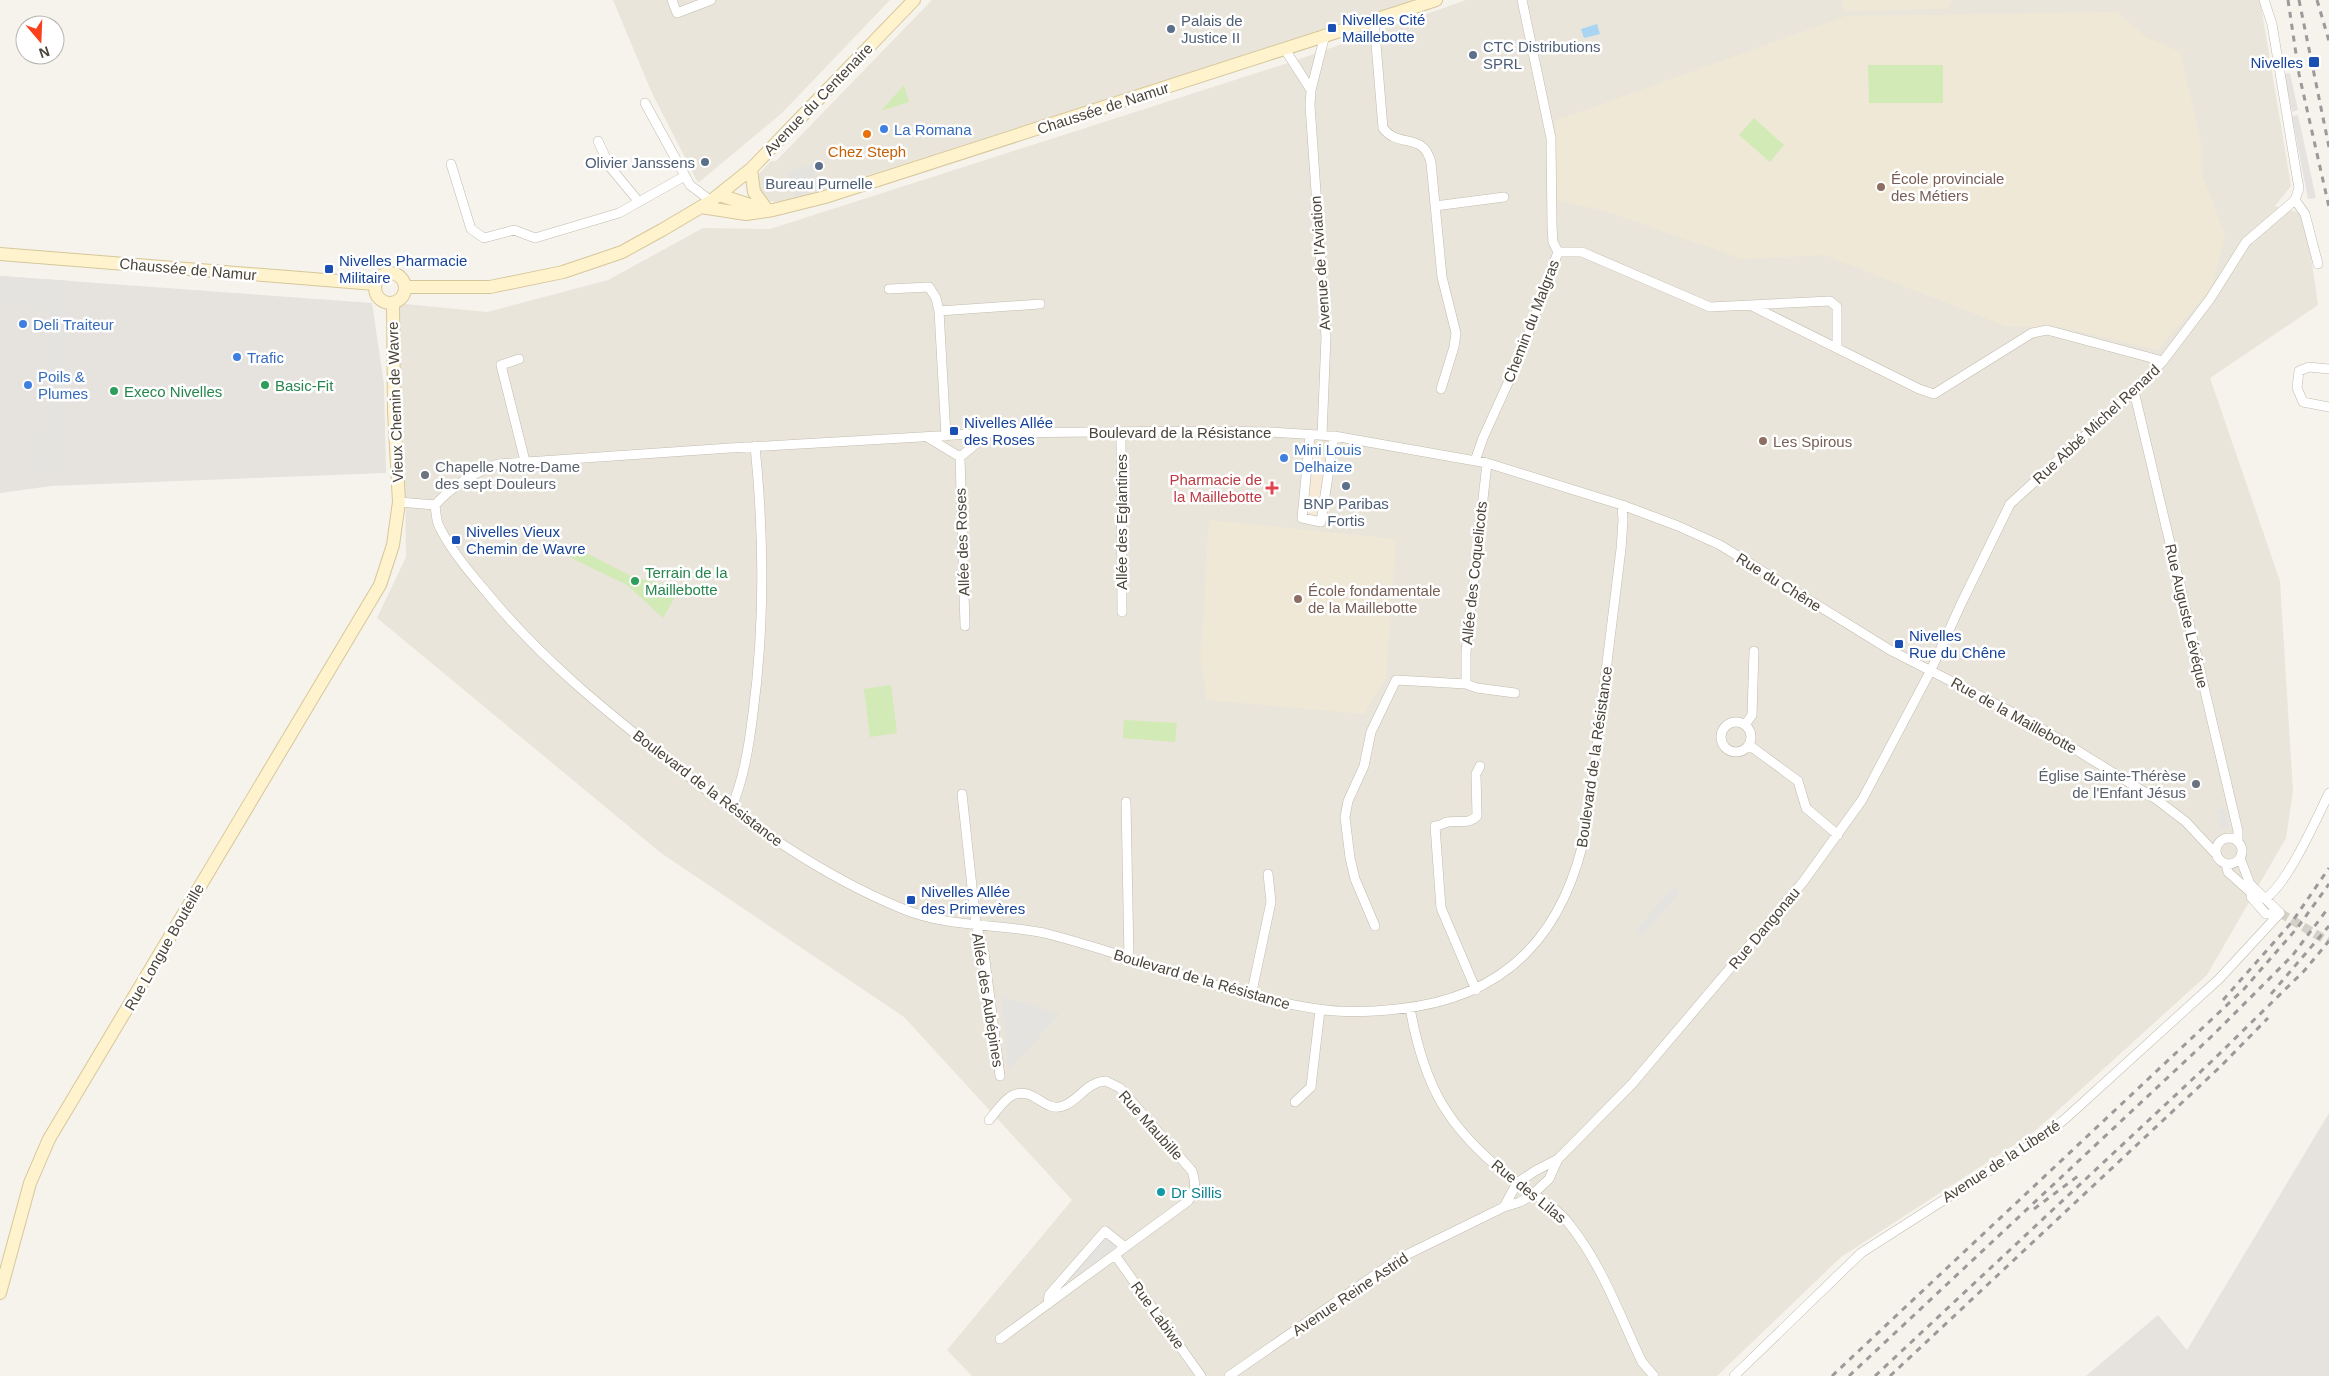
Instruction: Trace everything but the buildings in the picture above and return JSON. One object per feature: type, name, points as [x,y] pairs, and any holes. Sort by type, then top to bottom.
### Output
[{"type":"street","points":[[672,0],[678,13],[711,0]]},
{"type":"street","name":"Avenue du Centenaire","points":[[406,287],[490,287],[562,272],[622,252],[710,201],[751,169],[914,0]]},
{"type":"street","name":"Chaussée de Namur","points":[[710,201],[746,214],[768,211],[830,196],[1436,0]]},
{"type":"street","name":"Chemin du Malgras","points":[[1475,461],[1483,438],[1522,352],[1558,252],[1553,242],[1552,226],[1551,138],[1522,0]]},
{"type":"street","points":[[2264,0],[2269,11],[2297,177],[2296,200],[2305,214],[2318,264]]},
{"type":"street","points":[[2269,11],[2273,0]]},
{"type":"street","points":[[1374,20],[1383,128],[1388,135],[1416,142],[1428,152],[1442,277],[1456,333],[1454,347],[1441,389]]},
{"type":"street","name":"Avenue de l'Aviation","points":[[1322,435],[1326,338],[1310,105],[1311,90],[1325,35]]},
{"type":"street","points":[[1284,48],[1311,90]]},
{"type":"street","points":[[645,103],[690,185],[710,201],[768,211]]},
{"type":"street","points":[[598,141],[610,167],[639,202]]},
{"type":"street","points":[[451,164],[472,229],[484,238],[514,230],[535,238],[619,213],[685,176]]},
{"type":"street","points":[[751,169],[754,192],[768,211]]},
{"type":"street","points":[[1435,206],[1504,197]]},
{"type":"street","name":"Rue Abbé Michel Renard","points":[[1931,670],[2010,504],[2134,391],[2163,361],[2210,299],[2246,242],[2296,200]]},
{"type":"street","points":[[1558,252],[1582,252],[1710,308],[1830,302],[1837,307],[1837,347]]},
{"type":"street","name":"Chaussée de Namur","points":[[0,254],[375,284]]},
{"type":"street","points":[[390,272],[398,274],[404,280],[406,287],[405,295],[400,300],[392,303],[379,298],[375,284],[384,274],[390,272]]},
{"type":"street","points":[[889,289],[929,287],[936,298],[939,311],[946,436]]},
{"type":"street","name":"Vieux Chemin de Wavre","points":[[392,303],[394,411],[399,502]]},
{"type":"street","points":[[939,311],[1040,304]]},
{"type":"street","points":[[1752,306],[1918,389],[1934,394],[2032,333],[2047,330],[2163,361]]},
{"type":"street","points":[[519,359],[502,364],[524,461]]},
{"type":"street","points":[[2329,369],[2309,367],[2299,371],[2296,388],[2302,402],[2329,407]]},
{"type":"street","name":"Rue Auguste Lévéque","points":[[2134,391],[2238,832],[2238,841]]},
{"type":"street","name":"Allée des Eglantines","points":[[1121,432],[1122,612]]},
{"type":"street","name":"Boulevard de la Résistance","points":[[1262,432],[1310,435],[1334,436],[1487,463],[1622,505],[1621,549],[1588,816],[1577,866],[1563,900],[1534,944],[1506,972],[1476,990],[1447,1000],[1410,1008],[1371,1012],[1320,1010],[1251,996],[1044,932],[935,920],[884,901],[815,864],[731,809],[580,690],[516,629],[452,547],[439,526],[435,505],[447,491],[476,472],[498,464],[524,461],[989,433],[1262,432]]},
{"type":"street","points":[[927,437],[960,458],[989,433]]},
{"type":"street","points":[[1310,435],[1302,518],[1321,522],[1334,436]]},
{"type":"street","points":[[731,809],[739,790],[748,750],[760,639],[763,582],[762,539],[755,446]]},
{"type":"street","name":"Allée des Roses","points":[[960,458],[965,626]]},
{"type":"street","name":"Allée des Coquelicots","points":[[1466,684],[1466,652],[1487,463]]},
{"type":"street","points":[[399,502],[435,505]]},
{"type":"street","name":"Rue Longue Bouteille","points":[[0,1293],[30,1184],[49,1139],[380,585],[393,545],[399,502]]},
{"type":"street","name":"Rue du Chêne","points":[[1622,505],[1714,542],[1858,632],[1931,670]]},
{"type":"street","points":[[1745,725],[1752,715],[1754,651]]},
{"type":"street","name":"Rue Dangonau","points":[[1517,1183],[1558,1159],[1632,1084],[1803,882],[1838,836],[1862,800],[1931,670]]},
{"type":"street","name":"Rue de la Maillebotte","points":[[1931,670],[2031,722],[2156,798],[2186,822],[2215,852]]},
{"type":"street","points":[[1375,926],[1355,879],[1350,858],[1346,817],[1348,801],[1364,766],[1371,732],[1396,680],[1466,684],[1477,688],[1515,693]]},
{"type":"street","points":[[1736,721],[1745,725],[1750,734],[1750,745],[1742,752],[1731,751],[1723,744],[1721,738],[1723,728],[1727,724],[1736,721]]},
{"type":"street","points":[[1750,745],[1798,781],[1806,808],[1838,836]]},
{"type":"street","points":[[1476,990],[1441,908],[1435,826],[1446,822],[1469,821],[1476,816],[1476,774],[1480,766]]},
{"type":"street","points":[[2240,884],[2260,900],[2272,894],[2308,837],[2329,793]]},
{"type":"street","name":"Allée des Aubépines","points":[[962,794],[976,924],[984,953],[1000,1076]]},
{"type":"street","points":[[1126,802],[1129,959]]},
{"type":"street","points":[[2240,858],[2232,864],[2219,861],[2215,852],[2216,847],[2222,840],[2229,838],[2238,841],[2242,849],[2240,858],[2250,884],[2280,913]]},
{"type":"street","points":[[2226,864],[2228,872],[2266,914],[2280,913]]},
{"type":"street","points":[[1251,996],[1271,902],[1268,874]]},
{"type":"street","name":"Avenue de la Liberté","points":[[1734,1376],[1861,1253],[2036,1141],[2065,1119],[2219,979],[2280,913]]},
{"type":"street","name":"Rue des Lilas","points":[[1410,1008],[1417,1046],[1424,1068],[1435,1093],[1453,1123],[1476,1148],[1532,1195],[1552,1207],[1569,1223],[1593,1257],[1642,1362],[1654,1376]]},
{"type":"street","points":[[1295,1102],[1311,1087],[1320,1010]]},
{"type":"street","name":"Rue Maubille","points":[[989,1120],[1013,1095],[1030,1094],[1047,1105],[1055,1107],[1065,1105],[1090,1085],[1098,1081],[1106,1081],[1120,1088],[1192,1171],[1196,1184],[1194,1194],[1188,1201],[1000,1339]]},
{"type":"street","name":"Rue Dangonau","points":[[1532,1195],[1549,1179],[1558,1159]]},
{"type":"street","points":[[1504,1207],[1517,1183]]},
{"type":"street","name":"Avenue Reine Astrid","points":[[1229,1376],[1398,1259],[1532,1195]]},
{"type":"street","name":"Rue Maubille","points":[[1048,1304],[1049,1295],[1106,1231],[1125,1247]]},
{"type":"street","name":"Rue Labiwe","points":[[1115,1255],[1201,1376]]},
{"type":"shaded area","points":[[613,0],[890,0],[782,113],[698,183],[651,91]]},
{"type":"shaded area","points":[[932,0],[1418,0],[791,200],[775,202],[762,197],[756,180],[759,174],[771,161],[776,161]]},
{"type":"shaded area","points":[[1466,0],[2260,0],[2291,186],[2275,206],[2305,214],[2318,305],[2210,378],[2280,581],[2293,791],[2286,838],[2207,975],[2034,1132],[1841,1257],[1717,1376],[972,1376],[947,1350],[1072,1200],[904,1017],[661,853],[377,618],[406,557],[405,475],[396,303],[487,312],[608,280],[703,228],[770,229],[1291,62]]},
{"type":"shaded area","points":[[1842,0],[1953,0],[1947,9],[1844,11]]},
{"type":"shaded area","name":"École provinciale des Métiers","points":[[2117,12],[2146,37],[2180,52],[2201,142],[2202,174],[2225,235],[2212,287],[2157,350],[2062,327],[2008,327],[1825,255],[1742,259],[1608,212],[1556,200],[1555,121],[1846,16]]},
{"type":"shaded area","points":[[2290,73],[2298,110],[2292,112],[2284,74]]},
{"type":"shaded area","points":[[2298,115],[2316,198],[2308,199],[2292,116]]},
{"type":"shaded area","points":[[811,164],[819,189],[795,197],[787,172]]},
{"type":"shaded area","points":[[0,276],[372,303],[384,384],[386,473],[51,486],[0,493]]},
{"type":"shaded area","points":[[0,276],[73,281],[59,477],[34,475],[47,311],[0,307]]},
{"type":"shaded area","points":[[1314,454],[1325,455],[1317,515],[1307,514]]},
{"type":"shaded area","name":"École fondamentale de la Maillebotte","points":[[1209,520],[1396,539],[1386,678],[1364,714],[1207,700],[1201,660]]},
{"type":"shaded area","points":[[2224,808],[2230,827],[2222,829],[2216,810]]},
{"type":"shaded area","points":[[1674,886],[1680,892],[1641,937],[1635,931]]},
{"type":"shaded area","points":[[1001,996],[1060,1014],[1008,1071]]},
{"type":"shaded area","points":[[2329,1113],[2329,1376],[2086,1376],[2158,1315],[2187,1350]]},
{"type":"shaded area","points":[[1105,1234],[1119,1245],[1053,1293]]},
{"type":"green space","points":[[1868,65],[1943,65],[1943,103],[1869,103]]},
{"type":"green space","points":[[904,85],[909,102],[881,111]]},
{"type":"green space","points":[[1754,118],[1784,145],[1770,162],[1739,135]]},
{"type":"green space","name":"Terrain de la Maillebotte","points":[[573,546],[633,577],[680,588],[663,618],[627,585],[567,556]]},
{"type":"green space","points":[[891,685],[897,733],[870,737],[864,689]]},
{"type":"green space","points":[[1124,720],[1177,723],[1175,742],[1123,738]]},
{"type":"water","points":[[1597,24],[1600,34],[1584,38],[1581,29]]},
{"type":"tunnel","points":[[2280,913],[2329,942]]},
{"type":"railway","points":[[2288,0],[2299,74],[2329,207]]},
{"type":"railway","points":[[2299,0],[2329,147]]},
{"type":"railway","points":[[2317,0],[2329,41]]},
{"type":"railway","points":[[2223,1000],[2292,922],[2329,868]]},
{"type":"railway","points":[[1832,1376],[2244,989],[2298,927],[2329,884]]},
{"type":"railway","points":[[1849,1376],[2212,1036],[2292,956],[2329,907]]},
{"type":"railway","points":[[2271,994],[2329,926]]},
{"type":"railway","points":[[1875,1376],[2212,1061],[2304,971],[2329,941]]},
{"type":"railway","points":[[1890,1376],[2220,1067],[2268,1018]]},
{"type":"railway","points":[[2034,1209],[2078,1176]]},
{"type":"place","name":"Nivelles Cité Maillebotte","points":[[1332,28]]},
{"type":"place","name":"Palais de Justice II","points":[[1171,29]]},
{"type":"place","name":"CTC Distributions SPRL","points":[[1473,55]]},
{"type":"place","name":"Nivelles","points":[[2314,62]]},
{"type":"place","name":"La Romana","points":[[884,129]]},
{"type":"place","name":"Chez Steph","points":[[867,134]]},
{"type":"place","name":"Olivier Janssens","points":[[705,162]]},
{"type":"place","name":"Bureau Purnelle","points":[[819,166]]},
{"type":"place","name":"École provinciale des Métiers","points":[[1881,187]]},
{"type":"place","name":"Nivelles Pharmacie Militaire","points":[[329,269]]},
{"type":"place","name":"Deli Traiteur","points":[[23,324]]},
{"type":"place","name":"Trafic","points":[[237,357]]},
{"type":"place","name":"Poils & Plumes","points":[[28,385]]},
{"type":"place","name":"Basic-Fit","points":[[265,385]]},
{"type":"place","name":"Execo Nivelles","points":[[114,391]]},
{"type":"place","name":"Nivelles Allée des Roses","points":[[954,431]]},
{"type":"place","name":"Les Spirous","points":[[1763,441]]},
{"type":"place","name":"Mini Louis Delhaize","points":[[1284,458]]},
{"type":"place","name":"Chapelle Notre-Dame des sept Douleurs","points":[[425,475]]},
{"type":"place","name":"BNP Paribas Fortis","points":[[1346,486]]},
{"type":"place","name":"Pharmacie de la Maillebotte","points":[[1272,488]]},
{"type":"place","name":"Nivelles Vieux Chemin de Wavre","points":[[456,540]]},
{"type":"place","name":"Terrain de la Maillebotte","points":[[635,581]]},
{"type":"place","name":"École fondamentale de la Maillebotte","points":[[1298,599]]},
{"type":"place","name":"Nivelles Rue du Chêne","points":[[1899,644]]},
{"type":"place","name":"Église Sainte-Thérèse de l'Enfant Jésus","points":[[2196,784]]},
{"type":"place","name":"Nivelles Allée des Primevères","points":[[911,900]]},
{"type":"place","name":"Dr Sillis","points":[[1161,1192]]}]
